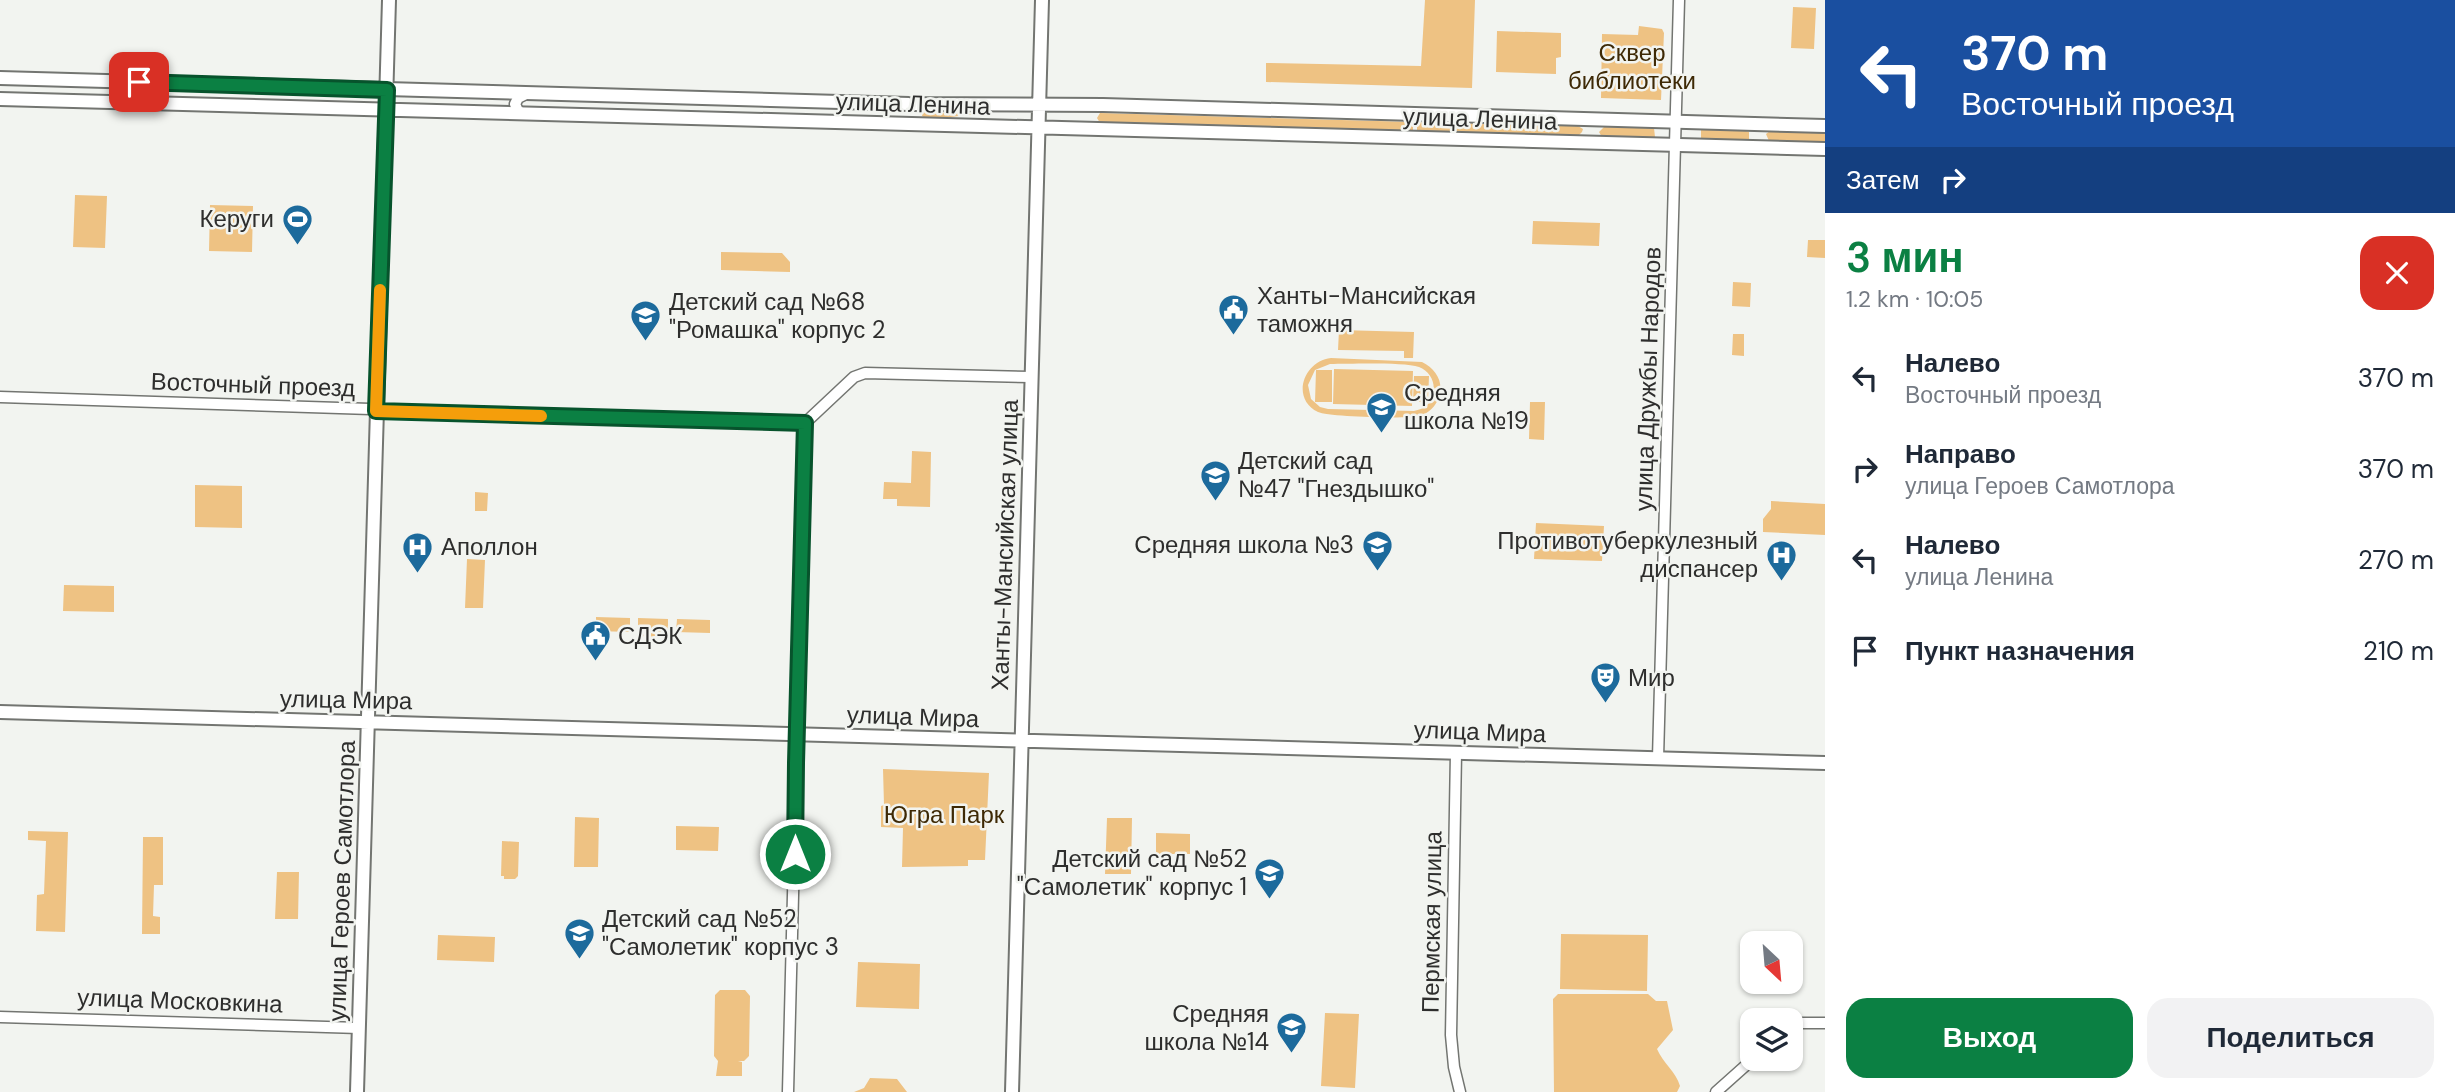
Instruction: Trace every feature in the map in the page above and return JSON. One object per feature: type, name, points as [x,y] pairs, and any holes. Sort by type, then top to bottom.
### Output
[{"type":"main road","name":"улица Героев Самотлора","points":[[357,1092],[389,0]]},
{"type":"main road","name":"Ханты-Мансийская улица","points":[[1012,1092],[1042,0]]},
{"type":"main road","name":"улица Ленина","points":[[0,78],[909,104],[1104,105],[1825,125]]},
{"type":"main road","name":"улица Ленина","points":[[0,99],[1825,149]]},
{"type":"main road","points":[[1104,105],[1095,110],[1092,117],[1094,124],[1104,129]]},
{"type":"main road","points":[[1591,120],[1591,143]]},
{"type":"main road","points":[[1758,124],[1758,148]]},
{"type":"main road","name":"улица Мира","points":[[0,712],[1825,763]]},
{"type":"street","name":"улица Дружбы Народов","points":[[1658,758],[1679,0]]},
{"type":"street","points":[[246,107],[253,103],[255,97],[248,85]]},
{"type":"street","points":[[525,115],[518,111],[515,104],[518,98],[526,94]]},
{"type":"street","points":[[909,104],[918,114],[917,120],[910,126]]},
{"type":"street","points":[[788,1092],[805,423],[854,377],[864,373],[1031,377]]},
{"type":"street","name":"Восточный проезд","points":[[0,397],[805,423]]},
{"type":"street","name":"Пермская улица","points":[[1456,752],[1451,1035],[1460,1092]]},
{"type":"street","name":"улица Московкина","points":[[0,1017],[359,1028]]},
{"type":"street","points":[[1803,1023],[1825,1023]]},
{"type":"street","points":[[1716,1092],[1740,1071]]},
{"type":"green space","points":[[1425,0],[1475,0],[1472,88],[1266,82],[1266,63],[1421,66]]},
{"type":"green space","points":[[1793,7],[1816,8],[1814,49],[1791,48]]},
{"type":"green space","name":"Сквер библиотеки","points":[[1639,26],[1662,29],[1664,33],[1661,100],[1601,98],[1602,34],[1638,35]]},
{"type":"green space","points":[[1497,31],[1561,33],[1561,57],[1556,58],[1556,74],[1496,72]]},
{"type":"green space","points":[[923,112],[976,114],[925,118],[922,116]]},
{"type":"green space","points":[[1100,113],[1413,122],[1413,131],[1100,123],[1097,118]]},
{"type":"green space","points":[[1417,122],[1578,126],[1583,129],[1578,136],[1417,132]]},
{"type":"green space","points":[[1604,127],[1654,128],[1655,137],[1602,137],[1599,132]]},
{"type":"green space","points":[[1701,129],[1746,131],[1749,132],[1749,141],[1701,140]]},
{"type":"green space","points":[[1770,131],[1825,133],[1825,143],[1769,141],[1766,134]]},
{"type":"green space","points":[[75,195],[107,196],[105,248],[73,247]]},
{"type":"green space","points":[[210,205],[253,206],[252,252],[209,251]]},
{"type":"green space","points":[[1533,221],[1600,223],[1599,246],[1532,244]]},
{"type":"green space","points":[[1808,240],[1825,240],[1825,258],[1807,257]]},
{"type":"green space","points":[[721,252],[782,253],[790,262],[790,272],[721,270]]},
{"type":"green space","points":[[1733,282],[1751,283],[1750,307],[1732,306]]},
{"type":"green space","points":[[1339,330],[1414,332],[1413,358],[1404,358],[1404,351],[1338,350]]},
{"type":"green space","points":[[1733,334],[1744,334],[1744,356],[1732,355]]},
{"type":"green space","points":[[1331,358],[1422,362],[1438,376],[1439,397],[1432,409],[1420,416],[1368,417],[1318,412],[1309,406],[1303,390],[1308,373],[1322,361]],"holes":[[[1330,364],[1419,367],[1426,371],[1434,386],[1431,401],[1414,411],[1320,407],[1311,399],[1308,385],[1315,370]]]},
{"type":"green space","points":[[1334,369],[1413,371],[1412,406],[1333,404]]},
{"type":"green space","points":[[1316,370],[1332,370],[1332,402],[1315,402]]},
{"type":"green space","points":[[1414,376],[1429,376],[1428,402],[1413,402]]},
{"type":"green space","points":[[1530,402],[1545,402],[1544,440],[1529,439]]},
{"type":"green space","points":[[912,451],[931,452],[930,507],[897,506],[897,499],[883,499],[884,482],[911,483]]},
{"type":"green space","points":[[195,485],[242,486],[242,528],[195,527]]},
{"type":"green space","points":[[475,492],[488,493],[487,511],[475,511]]},
{"type":"green space","points":[[1771,501],[1825,504],[1825,535],[1763,532],[1763,519],[1771,509]]},
{"type":"green space","points":[[1536,523],[1604,526],[1602,561],[1534,559]]},
{"type":"green space","points":[[467,559],[485,560],[483,608],[465,608]]},
{"type":"green space","points":[[64,585],[114,586],[114,612],[63,611]]},
{"type":"green space","points":[[596,617],[630,618],[630,632],[596,631]]},
{"type":"green space","points":[[638,618],[668,619],[668,637],[638,636]]},
{"type":"green space","points":[[677,619],[710,620],[710,633],[676,632]]},
{"type":"green space","name":"Югра Парк","points":[[883,769],[989,773],[985,860],[968,860],[968,866],[902,867],[903,828],[881,827],[881,806],[884,805]]},
{"type":"green space","points":[[575,817],[599,818],[598,867],[574,867]]},
{"type":"green space","points":[[1107,818],[1132,818],[1131,874],[1105,874]]},
{"type":"green space","points":[[676,826],[719,827],[718,851],[676,850]]},
{"type":"green space","points":[[28,831],[68,832],[65,932],[36,931],[37,895],[44,894],[46,841],[28,840]]},
{"type":"green space","points":[[1156,833],[1190,834],[1190,854],[1156,854]]},
{"type":"green space","points":[[143,837],[163,837],[163,885],[154,885],[153,916],[160,917],[160,934],[142,934]]},
{"type":"green space","points":[[502,841],[519,842],[518,876],[515,879],[504,879],[504,876],[501,876]]},
{"type":"green space","points":[[277,872],[299,872],[298,919],[275,919]]},
{"type":"green space","points":[[1561,934],[1648,935],[1647,991],[1560,989]]},
{"type":"green space","points":[[438,935],[495,937],[494,962],[437,960]]},
{"type":"green space","points":[[858,962],[920,964],[919,1009],[856,1007]]},
{"type":"green space","points":[[720,990],[745,990],[750,996],[749,1056],[744,1061],[738,1061],[742,1062],[742,1076],[716,1076],[718,1061],[714,1056],[715,995]]},
{"type":"green space","points":[[1558,994],[1648,994],[1656,1001],[1667,1001],[1673,1030],[1657,1049],[1678,1081],[1680,1086],[1677,1092],[1554,1092],[1553,999]]},
{"type":"green space","points":[[1325,1013],[1359,1014],[1355,1088],[1321,1086]]},
{"type":"green space","points":[[870,1078],[897,1079],[907,1092],[854,1092],[864,1088]]},
{"type":"slow traffic","points":[[380,290],[376,411],[541,416]]},
{"type":"place","name":"Керуги","points":[[297,246]]},
{"type":"place","name":"Ханты-Мансийская таможня","points":[[1234,337]]},
{"type":"place","name":"Детский сад №68 \"Ромашка\" корпус 2","points":[[646,343]]},
{"type":"place","name":"Средняя школа №19","points":[[1381,434]]},
{"type":"place","name":"Детский сад №47 \"Гнездышко\"","points":[[1215,502]]},
{"type":"place","name":"Средняя школа №3","points":[[1377,572]]},
{"type":"place","name":"Аполлон","points":[[418,574]]},
{"type":"place","name":"Противотуберкулезный диспансер","points":[[1781,582]]},
{"type":"place","name":"СДЭК","points":[[595,663]]},
{"type":"place","name":"Мир","points":[[1605,705]]},
{"type":"place","name":"Детский сад №52 \"Самолетик\" корпус 1","points":[[1270,900]]},
{"type":"place","name":"Детский сад №52 \"Самолетик\" корпус 3","points":[[579,960]]},
{"type":"place","name":"Средняя школа №14","points":[[1292,1055]]},
{"type":"route","points":[[139,82],[387,90],[376,411],[805,423],[795,854]]}]
